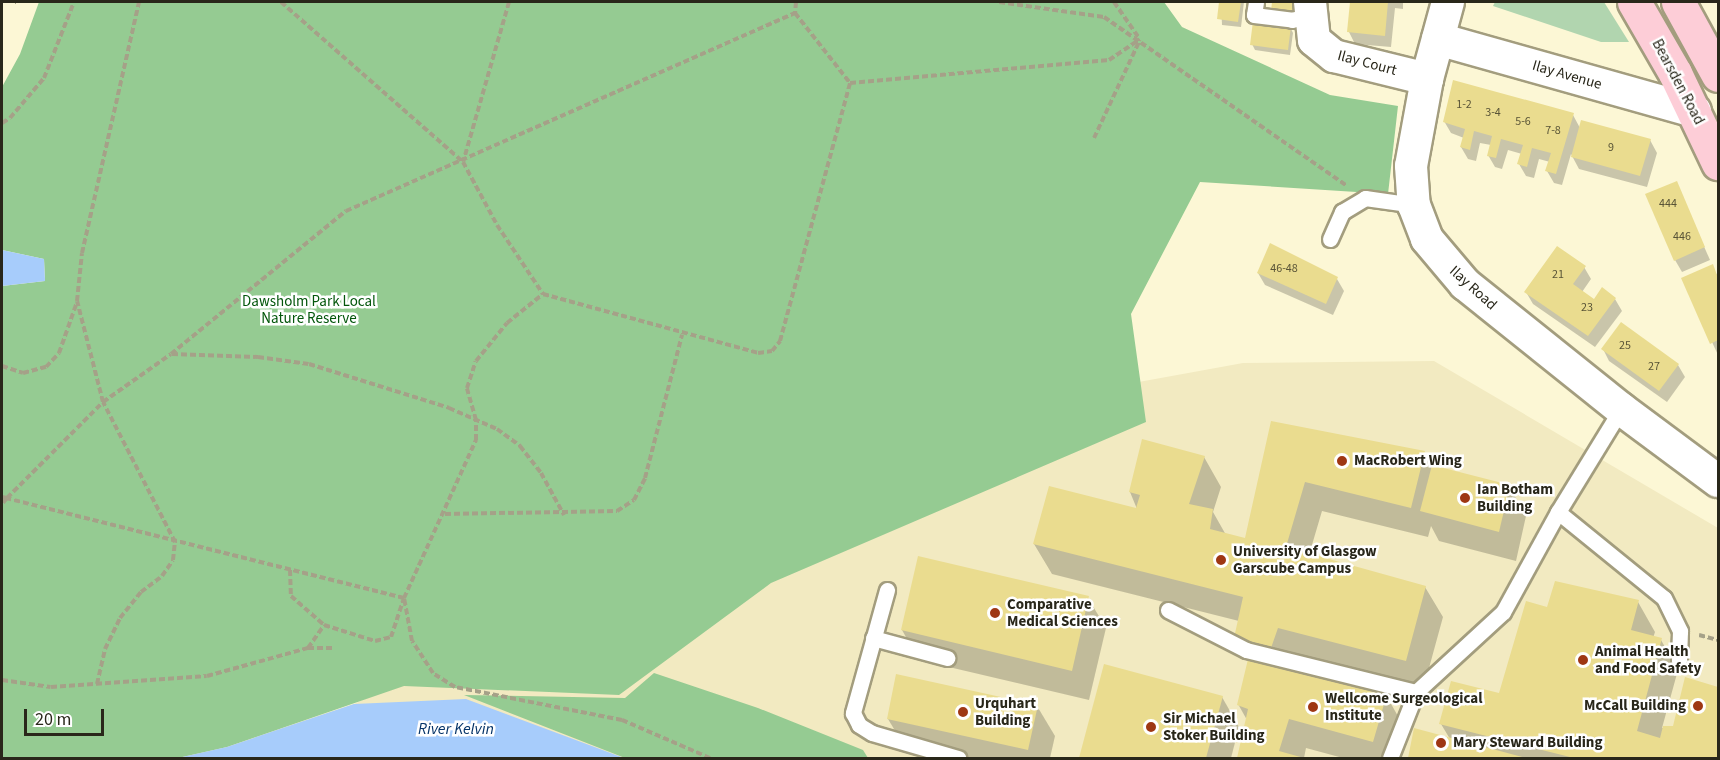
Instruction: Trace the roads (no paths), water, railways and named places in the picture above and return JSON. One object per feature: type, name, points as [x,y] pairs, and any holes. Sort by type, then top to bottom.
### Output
[{"type":"main road","name":"Bearsden Road","points":[[1634,2],[1695,111],[1719,164]]},
{"type":"main road","points":[[1678,2],[1719,75]]},
{"type":"street","name":"Ilay Road","points":[[1448,2],[1427,79],[1411,166],[1414,205],[1427,239],[1465,284],[1621,409],[1719,481]]},
{"type":"street","name":"Ilay Court","points":[[1310,8],[1314,40],[1334,56],[1427,79]]},
{"type":"street","name":"Ilay Avenue","points":[[1438,39],[1695,111]]},
{"type":"lane","points":[[1256,2],[1254,15],[1292,20],[1310,8]]},
{"type":"lane","points":[[1330,239],[1342,212],[1365,198],[1414,205]]},
{"type":"lane","points":[[1390,759],[1416,692],[1503,612],[1558,512],[1621,409]]},
{"type":"lane","points":[[1558,512],[1664,598],[1680,631],[1679,661]]},
{"type":"lane","points":[[887,590],[853,713],[859,725],[872,733],[958,759]]},
{"type":"lane","points":[[1168,610],[1246,650],[1416,692]]},
{"type":"lane","points":[[873,638],[947,658]]},
{"type":"water","points":[[2,250],[44,259],[45,281],[2,286]]},
{"type":"water","name":"River Kelvin","points":[[466,699],[624,758],[178,758],[227,747],[354,704]]},
{"type":"place","name":"MacRobert Wing","points":[[1342,461]]},
{"type":"place","name":"Ian Botham Building","points":[[1465,498]]},
{"type":"place","name":"University of Glasgow Garscube Campus","points":[[1221,560]]},
{"type":"place","name":"Comparative Medical Sciences","points":[[995,613]]},
{"type":"place","name":"Animal Health and Food Safety","points":[[1583,660]]},
{"type":"place","name":"McCall Building","points":[[1698,706]]},
{"type":"place","name":"Wellcome Surgeological Institute","points":[[1313,707]]},
{"type":"place","name":"Urquhart Building","points":[[963,712]]},
{"type":"place","name":"Sir Michael Stoker Building","points":[[1151,727]]},
{"type":"place","name":"Mary Steward Building","points":[[1441,743]]},
{"type":"park label","name":"Dawsholm Park Local Nature Reserve","points":[[309,310]]}]
